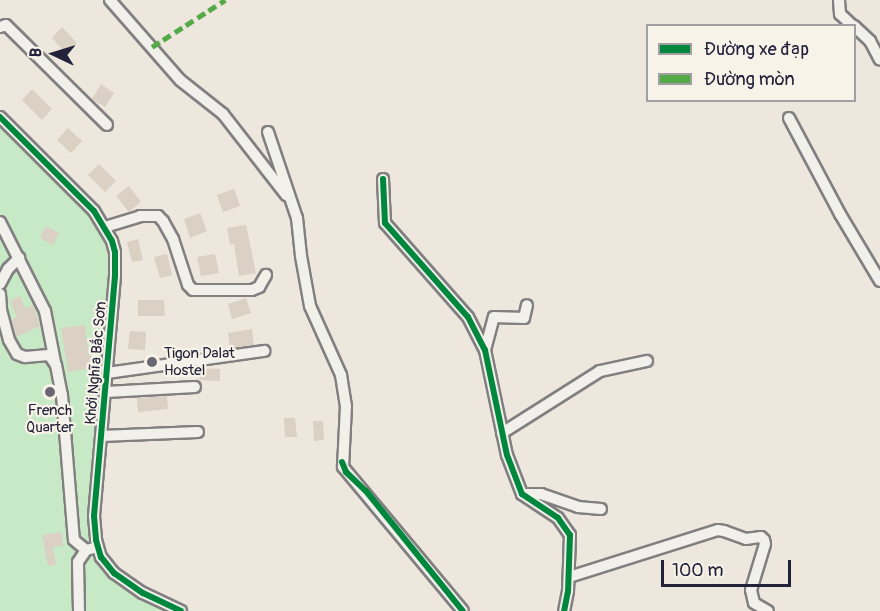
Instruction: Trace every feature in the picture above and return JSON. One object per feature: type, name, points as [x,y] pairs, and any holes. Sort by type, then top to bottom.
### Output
[{"type":"street","points":[[110,0],[180,80],[223,114],[293,203]]},
{"type":"street","points":[[840,0],[840,14],[852,24]]},
{"type":"street","points":[[0,27],[6,25],[107,125]]},
{"type":"street","points":[[856,28],[870,41],[880,60]]},
{"type":"street","name":"Khởi Nghĩa Bắc Sơn","points":[[0,117],[68,183],[105,227],[115,252],[106,392],[94,516],[98,547],[108,567],[119,577],[143,593],[181,611]]},
{"type":"street","points":[[789,118],[840,214],[880,281]]},
{"type":"street","points":[[268,132],[299,226],[301,256],[310,306],[341,375],[346,398],[342,462],[346,472],[366,491],[394,529],[463,611]]},
{"type":"street","points":[[383,179],[385,223],[468,317],[485,350],[507,455],[522,494],[558,518],[570,535],[564,611]]},
{"type":"street","points":[[105,227],[140,216],[158,216],[164,221],[188,285],[193,290],[252,290],[259,288],[266,275]]},
{"type":"street","points":[[0,222],[45,311],[62,395],[74,540],[86,550]]},
{"type":"street","points":[[0,284],[8,269],[19,258]]},
{"type":"street","points":[[0,294],[0,310],[9,340],[17,354],[25,357],[49,355],[56,365]]},
{"type":"street","points":[[485,350],[494,317],[524,318],[527,305]]},
{"type":"street","points":[[107,373],[264,351]]},
{"type":"street","points":[[502,433],[600,371],[646,361]]},
{"type":"street","points":[[106,392],[195,387]]},
{"type":"street","points":[[101,436],[198,432]]},
{"type":"street","points":[[522,494],[541,494],[578,507],[601,509]]},
{"type":"street","points":[[568,577],[718,530],[746,539],[761,537],[764,540],[751,590],[754,603],[768,611]]},
{"type":"street","points":[[79,611],[78,562],[86,550],[98,547]]},
{"type":"green space","name":"French Quarter","points":[[0,125],[85,209],[101,229],[109,250],[88,536],[100,569],[117,585],[165,611],[0,611]]},
{"type":"building","points":[[62,27],[77,43],[66,53],[52,38]]},
{"type":"building","points":[[101,84],[114,93],[105,107],[92,99]]},
{"type":"building","points":[[32,89],[52,109],[42,120],[22,100]]},
{"type":"building","points":[[68,128],[82,141],[71,153],[57,140]]},
{"type":"building","points":[[99,164],[116,181],[105,192],[88,175]]},
{"type":"building","points":[[129,186],[141,202],[129,212],[116,196]]},
{"type":"building","points":[[234,189],[240,206],[223,212],[217,195]]},
{"type":"building","points":[[200,213],[207,231],[190,238],[184,219]]},
{"type":"building","points":[[246,225],[256,273],[239,276],[234,244],[230,245],[227,228]]},
{"type":"building","points":[[46,226],[59,233],[53,245],[40,238]]},
{"type":"building","points":[[138,239],[143,260],[132,262],[127,242]]},
{"type":"building","points":[[167,254],[172,275],[160,278],[154,257]]},
{"type":"building","points":[[215,254],[219,273],[201,276],[197,257]]},
{"type":"building","points":[[20,296],[25,308],[33,305],[40,326],[16,337],[11,320],[17,317],[10,301]]},
{"type":"building","points":[[246,298],[251,313],[232,319],[228,304]]},
{"type":"building","points":[[138,300],[164,300],[165,316],[138,316]]},
{"type":"building","points":[[85,325],[89,356],[93,355],[94,368],[68,372],[61,328]]},
{"type":"building","points":[[252,329],[254,345],[230,348],[228,333]]},
{"type":"building","points":[[130,331],[146,332],[145,350],[128,349]]},
{"type":"building","points":[[197,368],[220,369],[220,381],[197,380]]},
{"type":"building","points":[[167,396],[168,409],[138,412],[137,398]]},
{"type":"building","points":[[284,418],[295,418],[297,437],[285,437]]},
{"type":"building","points":[[313,421],[323,421],[324,440],[314,441]]},
{"type":"building","points":[[62,532],[63,546],[53,547],[56,565],[48,566],[42,535]]},
{"type":"marked path","points":[[152,47],[225,0]]},
{"type":"cycle path","points":[[0,117],[94,211],[112,241],[115,252],[115,276],[94,516],[96,540],[101,557],[114,573],[143,593],[181,611]]},
{"type":"cycle path","points":[[383,179],[385,223],[468,317],[485,350],[507,455],[522,494],[558,518],[570,535],[568,591],[564,611]]},
{"type":"cycle path","points":[[342,462],[346,472],[366,491],[463,611]]},
{"type":"place","name":"Tigon Dalat Hostel","points":[[152,362]]},
{"type":"place","name":"French Quarter","points":[[50,392]]}]
